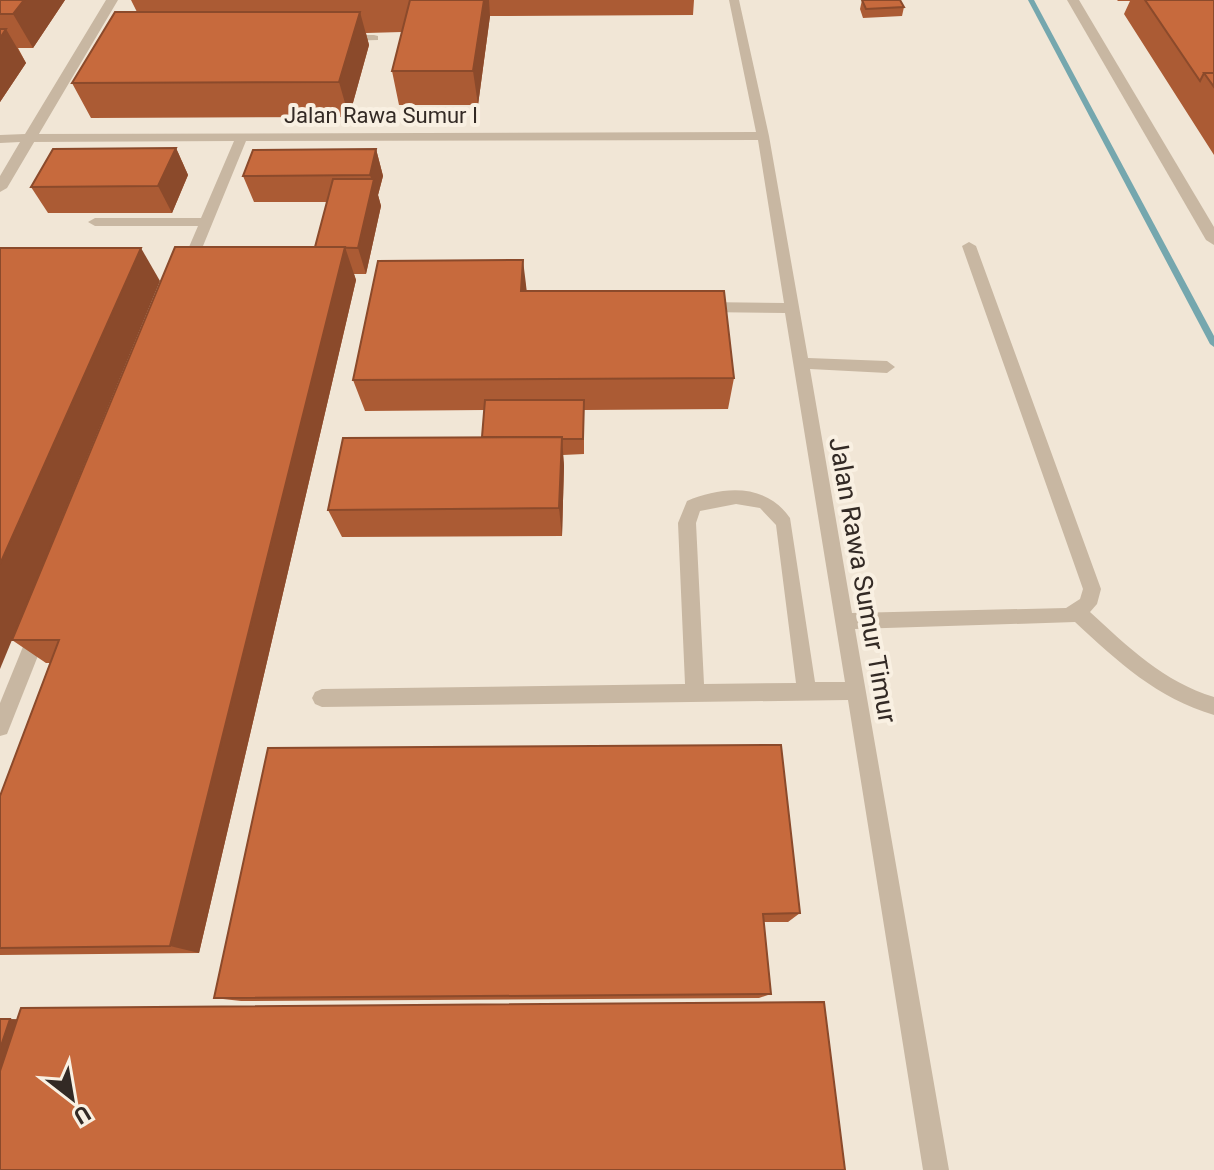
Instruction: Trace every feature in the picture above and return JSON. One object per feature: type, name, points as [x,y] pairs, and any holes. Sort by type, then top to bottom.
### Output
[{"type":"street","points":[[0,188],[112,0]]},
{"type":"street","points":[[1073,0],[1214,240]]},
{"type":"street","name":"Jalan Rawa Sumur I","points":[[0,139],[29,138]]},
{"type":"lane","name":"Jalan Rawa Sumur Timur","points":[[734,0],[763,136],[936,1170]]},
{"type":"lane","points":[[327,38],[374,38]]},
{"type":"lane","points":[[88,40],[104,40]]},
{"type":"lane","name":"Jalan Rawa Sumur I","points":[[29,138],[763,136]]},
{"type":"lane","points":[[182,280],[241,138]]},
{"type":"lane","points":[[95,222],[206,222]]},
{"type":"lane","points":[[843,621],[1069,616],[1088,604],[1092,589],[969,246]]},
{"type":"lane","points":[[683,307],[791,308]]},
{"type":"lane","points":[[800,363],[887,367]]},
{"type":"lane","points":[[695,693],[687,523],[693,506],[709,498],[761,500],[774,508],[784,523],[807,692]]},
{"type":"lane","points":[[0,727],[47,611]]},
{"type":"lane","points":[[1077,612],[1159,684],[1189,700],[1214,706]]},
{"type":"lane","points":[[322,698],[855,691]]},
{"type":"building","points":[[0,0],[24,0],[13,14],[0,14]]},
{"type":"building","points":[[410,0],[484,0],[473,71],[392,71]]},
{"type":"building","points":[[862,0],[900,0],[904,7],[866,9]]},
{"type":"building","points":[[1145,0],[1214,0],[1214,73],[1204,73],[1200,81]]},
{"type":"building","points":[[115,12],[360,12],[339,82],[72,83]]},
{"type":"building","points":[[1204,73],[1214,73],[1214,87]]},
{"type":"building","points":[[176,148],[158,186],[31,187],[53,149]]},
{"type":"building","points":[[376,149],[370,175],[243,176],[253,150]]},
{"type":"building","points":[[333,179],[374,179],[358,248],[315,247]]},
{"type":"building","points":[[175,247],[345,247],[170,946],[0,948],[0,796],[59,640],[12,640]]},
{"type":"building","points":[[0,248],[141,248],[0,564]]},
{"type":"building","points":[[523,260],[521,291],[724,291],[734,378],[353,380],[378,261]]},
{"type":"building","points":[[485,400],[584,400],[583,439],[482,437]]},
{"type":"building","points":[[562,437],[559,508],[328,510],[343,438]]},
{"type":"building","points":[[781,745],[800,913],[763,914],[771,994],[214,998],[268,748]]},
{"type":"building","points":[[824,1002],[845,1170],[0,1170],[0,1071],[21,1008]]},
{"type":"building","points":[[0,1019],[10,1019],[0,1049]]},
{"type":"waterway","points":[[1031,0],[1214,344]]}]
